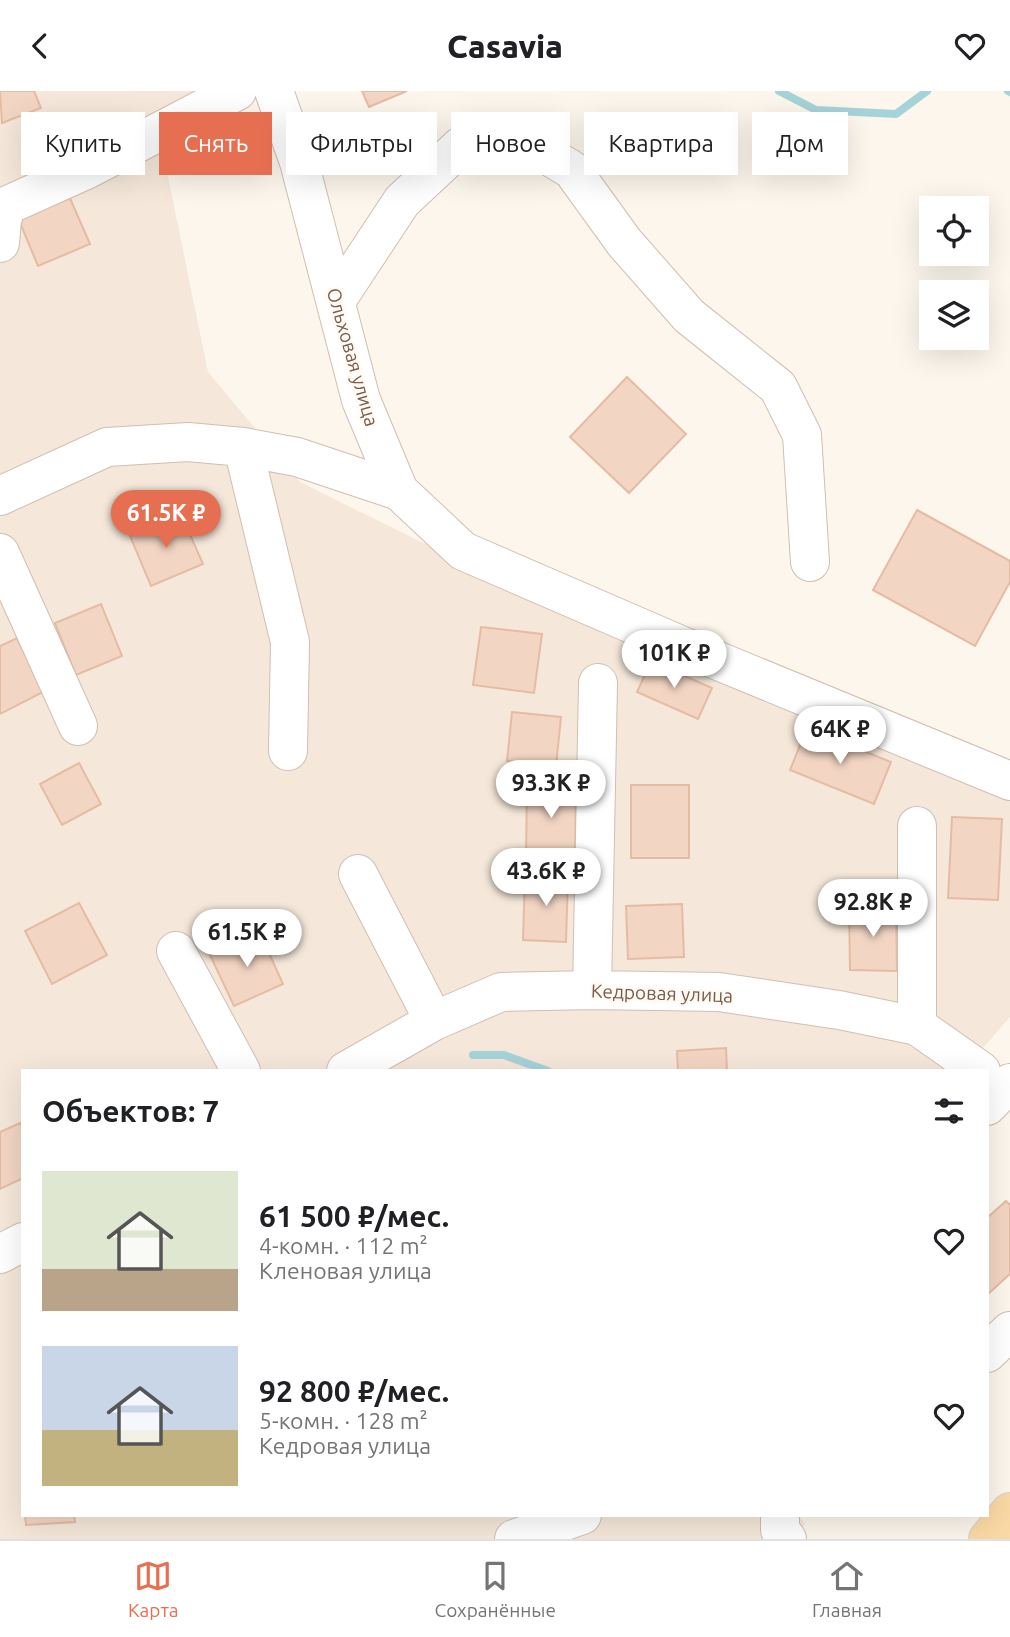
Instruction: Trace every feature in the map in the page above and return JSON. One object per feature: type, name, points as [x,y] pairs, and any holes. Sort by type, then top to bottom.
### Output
[{"type":"main road","points":[[988,1539],[1010,1512]]},
{"type":"street","points":[[0,243],[2,219],[8,205],[88,169],[237,91]]},
{"type":"street","name":"Ольховая улица","points":[[274,91],[299,162],[361,401],[399,491],[463,551],[699,653],[1010,781]]},
{"type":"street","points":[[336,301],[402,201],[461,146],[519,138],[572,170],[624,241],[689,316],[778,387],[802,435],[810,562]]},
{"type":"street","points":[[0,496],[107,447],[188,442],[243,447],[297,457],[399,491]]},
{"type":"street","points":[[243,447],[290,642],[288,751]]},
{"type":"street","points":[[0,553],[78,726]]},
{"type":"street","points":[[592,990],[598,683]]},
{"type":"street","points":[[917,826],[917,1026]]},
{"type":"street","points":[[358,874],[434,1021]]},
{"type":"street","points":[[176,951],[240,1069]]},
{"type":"street","name":"Кедровая улица","points":[[350,1069],[434,1021],[501,992],[592,990],[719,992],[839,1010],[917,1026],[974,1069]]},
{"type":"street","points":[[0,1254],[21,1243]]},
{"type":"street","points":[[989,1351],[1010,1331]]},
{"type":"street","points":[[514,1539],[576,1517]]},
{"type":"street","points":[[780,1517],[780,1530],[786,1539]]},
{"type":"shaded area","points":[[0,91],[225,91],[235,112],[159,112],[159,175],[168,175],[208,372],[300,482],[417,540],[1010,799],[1010,1017],[965,1069],[21,1069],[21,1517],[800,1517],[805,1524],[790,1539],[0,1539]]},
{"type":"building","points":[[0,91],[34,91],[41,108],[21,112],[21,116],[2,123]]},
{"type":"building","points":[[362,91],[407,91],[369,107]]},
{"type":"building","points":[[69,196],[90,244],[38,266],[18,218]]},
{"type":"building","points":[[627,377],[686,434],[629,493],[570,437]]},
{"type":"building","points":[[917,510],[1010,561],[1010,582],[975,646],[873,590]]},
{"type":"building","points":[[181,514],[203,564],[151,586],[130,536]]},
{"type":"building","points":[[101,604],[122,656],[76,675],[55,623]]},
{"type":"building","points":[[481,627],[542,634],[534,693],[473,685]]},
{"type":"building","points":[[17,638],[43,692],[0,714],[0,646]]},
{"type":"building","points":[[651,661],[712,688],[698,719],[637,692]]},
{"type":"building","points":[[512,712],[561,717],[556,766],[507,761]]},
{"type":"building","points":[[807,728],[891,762],[874,804],[790,770]]},
{"type":"building","points":[[79,763],[101,804],[62,825],[40,784]]},
{"type":"building","points":[[527,781],[576,782],[575,859],[526,858]]},
{"type":"building","points":[[631,785],[689,785],[689,858],[631,858]]},
{"type":"building","points":[[952,817],[1002,819],[998,900],[948,898]]},
{"type":"building","points":[[525,874],[568,875],[566,942],[523,940]]},
{"type":"building","points":[[79,903],[107,955],[52,984],[25,931]]},
{"type":"building","points":[[682,904],[684,957],[628,959],[626,906]]},
{"type":"building","points":[[849,907],[896,908],[897,971],[850,970]]},
{"type":"building","points":[[260,933],[283,984],[234,1006],[210,955]]},
{"type":"building","points":[[726,1048],[727,1069],[678,1069],[677,1051]]},
{"type":"building","points":[[20,1123],[21,1125],[21,1179],[0,1189],[0,1132]]},
{"type":"building","points":[[1006,1201],[1010,1205],[1010,1274],[989,1293],[989,1216]]},
{"type":"building","points":[[25,1517],[74,1517],[75,1522],[26,1525]]},
{"type":"waterway","points":[[779,91],[816,110],[896,114],[927,91]]},
{"type":"waterway","points":[[473,1055],[504,1055],[542,1069]]}]
